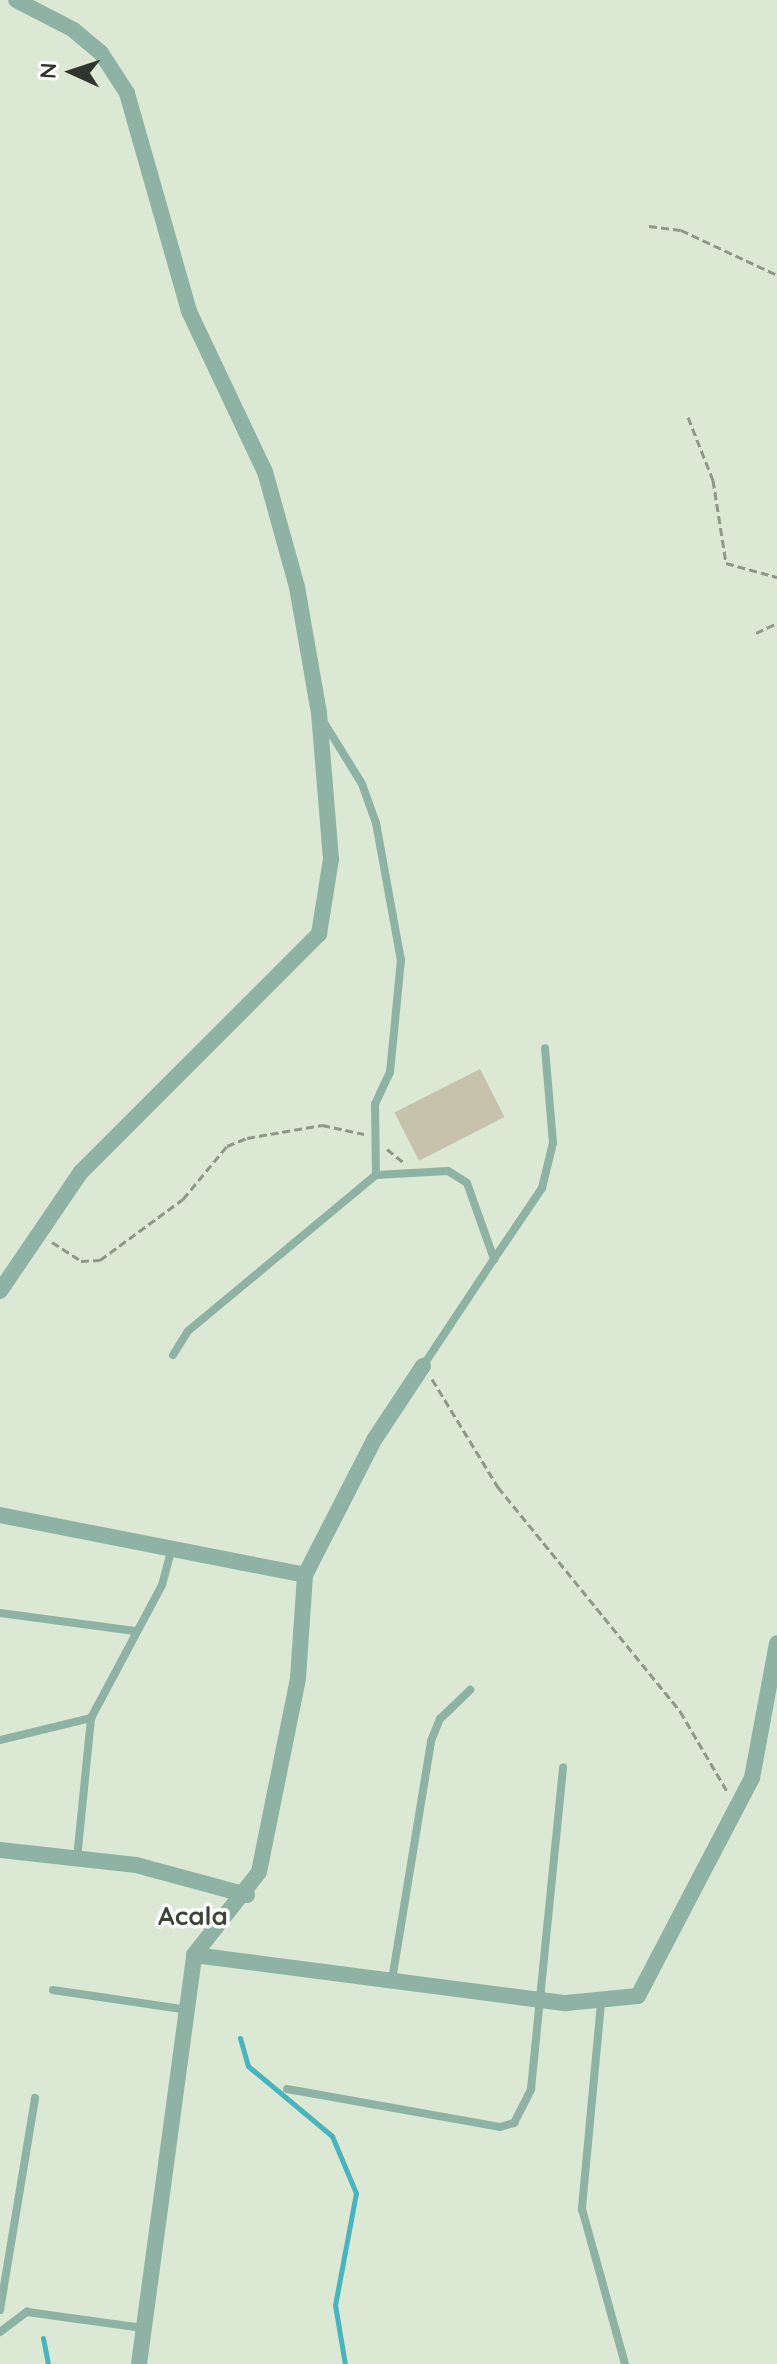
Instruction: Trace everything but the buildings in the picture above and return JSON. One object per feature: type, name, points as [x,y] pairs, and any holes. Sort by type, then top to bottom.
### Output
[{"type":"street","points":[[0,1291],[81,1172],[319,934],[331,859],[319,713],[297,587],[265,472],[189,311],[127,93],[101,53],[74,30],[16,0]]},
{"type":"street","points":[[139,2364],[182,2009],[194,1955],[247,1895],[259,1872],[292,1716],[305,1575],[374,1440],[423,1366]]},
{"type":"street","points":[[0,1515],[305,1575]]},
{"type":"street","points":[[194,1955],[538,1999],[601,2003],[638,1996],[645,1987],[663,1936],[738,1810],[766,1716],[777,1643]]},
{"type":"street","points":[[0,1850],[136,1865],[247,1895]]},
{"type":"lane","points":[[319,713],[362,784],[376,823],[401,960],[390,1072],[375,1104],[371,1136],[376,1175]]},
{"type":"lane","points":[[423,1366],[546,1173],[553,1143],[545,1048]]},
{"type":"lane","points":[[173,1355],[188,1331],[376,1175],[448,1171],[467,1183],[494,1259]]},
{"type":"lane","points":[[77,1860],[91,1718],[162,1585],[171,1551]]},
{"type":"lane","points":[[0,1613],[135,1631]]},
{"type":"lane","points":[[391,1980],[431,1741],[440,1719],[470,1690]]},
{"type":"lane","points":[[0,1740],[91,1718]]},
{"type":"lane","points":[[287,2089],[500,2127],[514,2123],[531,2089],[563,1768]]},
{"type":"lane","points":[[53,1990],[182,2009]]},
{"type":"lane","points":[[601,2003],[582,2209],[625,2364]]},
{"type":"lane","points":[[0,2310],[35,2098]]},
{"type":"lane","points":[[0,2332],[27,2312],[144,2328]]},
{"type":"path","points":[[649,226],[681,230],[777,275]]},
{"type":"path","points":[[688,417],[713,480],[726,563],[777,577]]},
{"type":"path","points":[[756,633],[777,623]]},
{"type":"path","points":[[41,1231],[63,1253],[100,1260],[183,1199],[227,1146],[288,1127],[337,1126],[371,1136],[415,1171]]},
{"type":"path","points":[[423,1366],[498,1487],[680,1711],[738,1810]]},
{"type":"waterway","points":[[240,2038],[248,2066],[332,2136],[356,2193],[335,2305],[345,2364]]},
{"type":"waterway","points":[[43,2338],[48,2364]]},
{"type":"district","name":"Acala","points":[[193,1916]]}]
